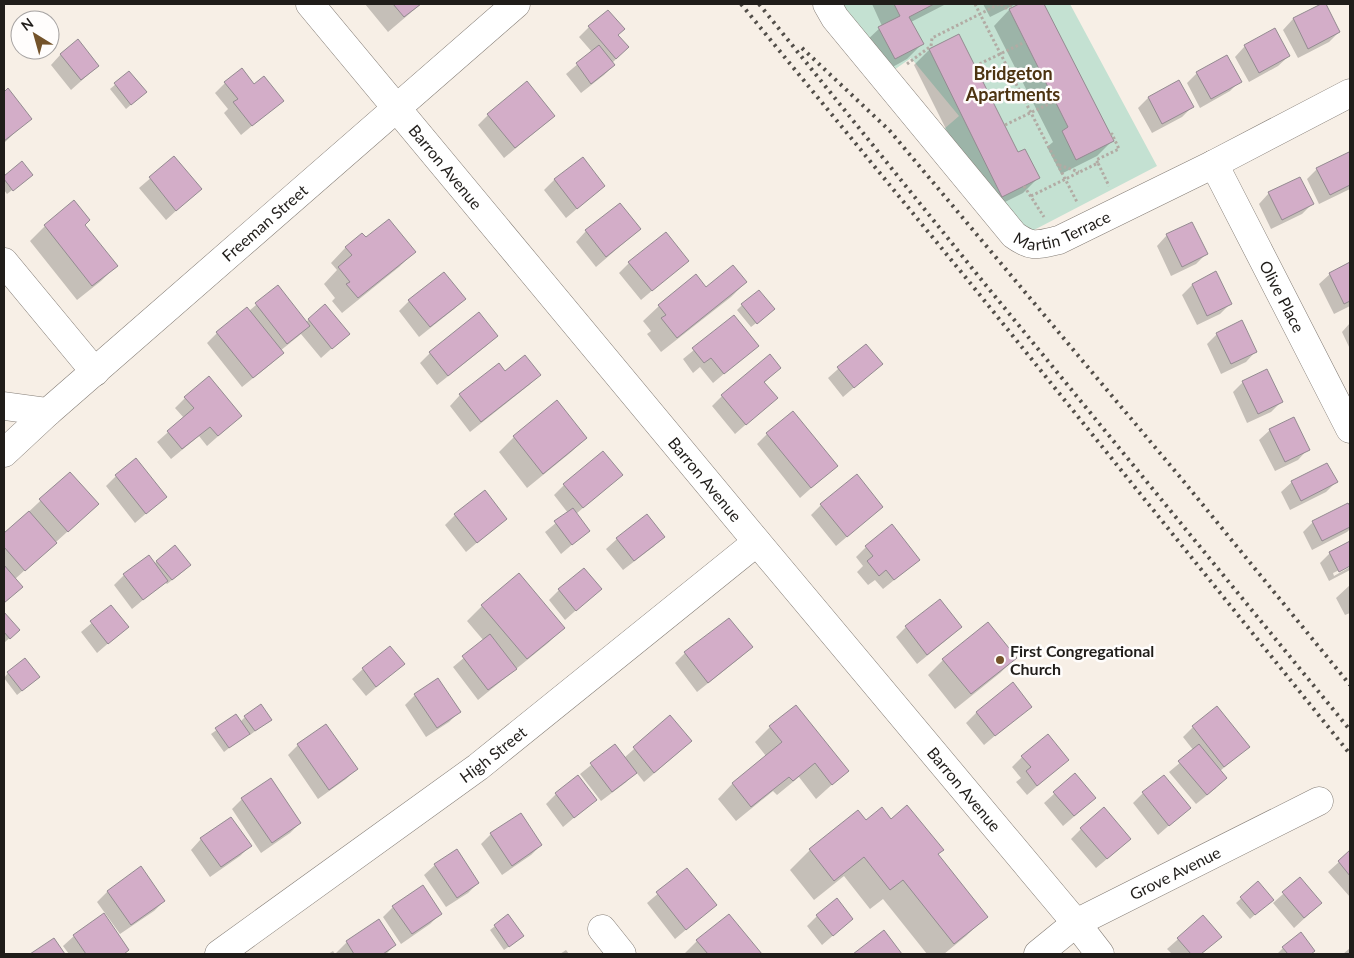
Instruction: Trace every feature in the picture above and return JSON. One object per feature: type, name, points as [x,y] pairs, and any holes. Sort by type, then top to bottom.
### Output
[{"type":"street","name":"Barron Avenue","points":[[310,4],[1100,954]]},
{"type":"street","name":"Freeman Street","points":[[4,453],[48,412],[516,4]]},
{"type":"street","name":"Martin Terrace","points":[[826,4],[835,18],[1014,235],[1027,244],[1041,244],[1058,240],[1214,164],[1350,93]]},
{"type":"street","name":"Olive Place","points":[[1214,164],[1350,429]]},
{"type":"street","points":[[4,262],[95,372]]},
{"type":"street","points":[[4,406],[48,412]]},
{"type":"street","name":"High Street","points":[[219,954],[478,768],[756,542]]},
{"type":"street","name":"Grove Avenue","points":[[1038,954],[1076,923],[1319,801]]},
{"type":"street","points":[[602,929],[622,954]]},
{"type":"path","points":[[975,4],[1089,225]]},
{"type":"path","points":[[887,80],[930,46],[932,38],[1000,4],[1006,8],[1014,4]]},
{"type":"path","points":[[976,66],[1025,42]]},
{"type":"path","points":[[1005,125],[1055,101]]},
{"type":"path","points":[[1109,186],[1096,160],[1119,149],[1112,134],[1110,135]]},
{"type":"path","points":[[1031,196],[1098,163]]},
{"type":"path","points":[[1058,165],[1080,172]]},
{"type":"path","points":[[1024,186],[1058,240]]},
{"type":"green space","points":[[839,4],[1070,4],[1157,166],[1034,230],[1026,230],[944,129],[959,116],[911,58],[894,70]]},
{"type":"building","points":[[393,4],[421,4],[404,17]]},
{"type":"building","points":[[894,4],[934,4],[909,17],[924,44],[895,59],[878,27],[900,16]]},
{"type":"building","points":[[1019,4],[1044,4],[1114,141],[1076,160],[1062,131],[1068,127],[1009,9]]},
{"type":"building","points":[[1321,4],[1326,4],[1340,32],[1308,49],[1293,18]]},
{"type":"building","points":[[608,10],[625,29],[618,35],[629,47],[616,59],[588,26]]},
{"type":"building","points":[[1275,28],[1290,56],[1259,73],[1244,45]]},
{"type":"building","points":[[959,34],[1018,152],[1025,149],[1040,178],[1002,197],[929,49]]},
{"type":"building","points":[[78,39],[99,66],[81,80],[60,54]]},
{"type":"building","points":[[599,45],[615,65],[591,84],[576,63]]},
{"type":"building","points":[[1227,55],[1242,82],[1211,99],[1196,72]]},
{"type":"building","points":[[242,68],[254,84],[264,76],[284,101],[252,126],[233,102],[238,99],[224,82]]},
{"type":"building","points":[[129,71],[147,92],[131,105],[114,83]]},
{"type":"building","points":[[1179,80],[1194,107],[1162,124],[1148,97]]},
{"type":"building","points":[[527,81],[555,116],[515,148],[487,114]]},
{"type":"building","points":[[8,88],[32,119],[4,141],[4,92]]},
{"type":"building","points":[[1349,152],[1350,185],[1330,195],[1316,168]]},
{"type":"building","points":[[174,156],[202,189],[176,211],[149,177]]},
{"type":"building","points":[[583,157],[605,186],[577,209],[554,179]]},
{"type":"building","points":[[22,161],[33,175],[13,191],[4,179],[4,176]]},
{"type":"building","points":[[1300,177],[1314,204],[1282,220],[1268,192]]},
{"type":"building","points":[[74,200],[90,220],[85,225],[118,266],[92,286],[44,225]]},
{"type":"building","points":[[620,203],[641,229],[606,257],[585,230]]},
{"type":"building","points":[[389,219],[416,252],[358,298],[346,284],[350,282],[338,267],[352,255],[345,247],[362,233],[366,237]]},
{"type":"building","points":[[1192,222],[1208,254],[1182,267],[1166,234]]},
{"type":"building","points":[[666,232],[689,261],[652,291],[628,262]]},
{"type":"building","points":[[1350,262],[1350,301],[1344,304],[1329,273]]},
{"type":"building","points":[[733,265],[747,282],[677,338],[661,318],[666,315],[658,305],[696,274],[706,287]]},
{"type":"building","points":[[1216,271],[1232,304],[1207,316],[1192,284]]},
{"type":"building","points":[[444,272],[466,299],[430,327],[408,300]]},
{"type":"building","points":[[278,285],[310,326],[287,344],[255,303]]},
{"type":"building","points":[[759,290],[775,309],[757,324],[741,304]]},
{"type":"building","points":[[325,304],[350,334],[332,349],[308,319]]},
{"type":"building","points":[[247,307],[284,353],[253,378],[216,332]]},
{"type":"building","points":[[479,312],[498,336],[448,376],[429,352]]},
{"type":"building","points":[[734,315],[759,346],[724,374],[711,358],[704,363],[692,348]]},
{"type":"building","points":[[1242,320],[1257,352],[1231,364],[1216,333]]},
{"type":"building","points":[[866,344],[883,364],[854,388],[837,367]]},
{"type":"building","points":[[770,354],[781,368],[764,382],[778,398],[746,425],[721,395]]},
{"type":"building","points":[[525,355],[541,375],[481,422],[459,394],[499,363],[505,371]]},
{"type":"building","points":[[1267,369],[1283,402],[1258,414],[1242,381]]},
{"type":"building","points":[[209,376],[242,416],[218,436],[210,427],[182,449],[167,431],[194,408],[184,397]]},
{"type":"building","points":[[557,400],[587,438],[543,474],[513,436]]},
{"type":"building","points":[[793,411],[838,466],[811,488],[766,433]]},
{"type":"building","points":[[1294,417],[1310,450],[1285,462],[1269,429]]},
{"type":"building","points":[[603,451],[623,475],[583,508],[563,484]]},
{"type":"building","points":[[136,458],[167,497],[146,514],[115,475]]},
{"type":"building","points":[[1327,463],[1338,482],[1301,501],[1291,481]]},
{"type":"building","points":[[70,472],[99,504],[68,532],[39,499]]},
{"type":"building","points":[[857,474],[883,507],[847,537],[820,504]]},
{"type":"building","points":[[485,490],[507,519],[477,543],[454,514]]},
{"type":"building","points":[[1348,503],[1350,506],[1350,527],[1322,541],[1312,521]]},
{"type":"building","points":[[573,508],[590,531],[572,545],[554,521]]},
{"type":"building","points":[[29,511],[57,543],[25,571],[4,547],[4,533]]},
{"type":"building","points":[[647,514],[665,537],[634,561],[616,538]]},
{"type":"building","points":[[892,524],[920,560],[894,580],[886,570],[879,576],[867,561],[873,556],[865,546]]},
{"type":"building","points":[[1350,541],[1350,566],[1339,572],[1329,552]]},
{"type":"building","points":[[175,545],[191,565],[172,580],[156,561]]},
{"type":"building","points":[[149,555],[168,581],[143,600],[123,574]]},
{"type":"building","points":[[4,565],[23,587],[4,603]]},
{"type":"building","points":[[584,568],[602,589],[576,611],[558,589]]},
{"type":"building","points":[[519,573],[565,628],[527,659],[481,605]]},
{"type":"building","points":[[940,599],[962,627],[927,655],[905,626]]},
{"type":"building","points":[[111,605],[129,627],[108,644],[90,621]]},
{"type":"building","points":[[4,612],[20,630],[10,639],[4,632]]},
{"type":"building","points":[[729,618],[753,647],[708,683],[684,652]]},
{"type":"building","points":[[988,622],[1017,658],[971,694],[942,659]]},
{"type":"building","points":[[490,634],[517,669],[488,690],[462,656]]},
{"type":"building","points":[[390,646],[405,664],[376,687],[362,668]]},
{"type":"building","points":[[25,658],[40,677],[22,691],[7,672]]},
{"type":"building","points":[[438,678],[461,712],[437,728],[414,694]]},
{"type":"building","points":[[1013,682],[1032,707],[995,736],[976,712]]},
{"type":"building","points":[[261,704],[272,720],[255,731],[244,716]]},
{"type":"building","points":[[796,705],[849,771],[832,785],[815,763],[793,781],[789,777],[751,807],[732,783],[782,742],[769,726]]},
{"type":"building","points":[[1217,706],[1250,747],[1224,767],[1192,726]]},
{"type":"building","points":[[236,714],[250,734],[229,748],[215,728]]},
{"type":"building","points":[[670,715],[692,741],[654,773],[633,747]]},
{"type":"building","points":[[326,724],[358,769],[329,790],[297,744]]},
{"type":"building","points":[[1048,734],[1069,760],[1037,786],[1026,771],[1031,767],[1021,756]]},
{"type":"building","points":[[615,744],[637,773],[612,792],[590,763]]},
{"type":"building","points":[[1199,744],[1227,778],[1207,795],[1178,761]]},
{"type":"building","points":[[1075,773],[1096,798],[1074,816],[1053,792]]},
{"type":"building","points":[[578,775],[597,800],[574,818],[555,793]]},
{"type":"building","points":[[1164,775],[1191,808],[1169,826],[1142,792]]},
{"type":"building","points":[[271,778],[301,823],[272,843],[241,798]]},
{"type":"building","points":[[907,805],[944,850],[938,854],[988,917],[954,944],[903,880],[890,890],[864,857],[834,881],[809,849],[858,810],[866,820],[882,807],[891,819]]},
{"type":"building","points":[[1104,807],[1131,839],[1107,859],[1080,828]]},
{"type":"building","points":[[521,813],[542,845],[512,866],[490,833]]},
{"type":"building","points":[[231,817],[252,846],[221,867],[200,838]]},
{"type":"building","points":[[457,849],[479,883],[457,898],[434,864]]},
{"type":"building","points":[[1350,850],[1350,876],[1338,861]]},
{"type":"building","points":[[141,866],[165,901],[131,925],[107,891]]},
{"type":"building","points":[[687,868],[717,905],[686,930],[656,892]]},
{"type":"building","points":[[1300,877],[1322,903],[1304,918],[1282,892]]},
{"type":"building","points":[[1258,881],[1274,900],[1255,915],[1240,897]]},
{"type":"building","points":[[423,885],[442,914],[412,934],[392,906]]},
{"type":"building","points":[[837,898],[853,919],[833,936],[816,915]]},
{"type":"building","points":[[104,913],[129,950],[124,954],[86,954],[73,935]]},
{"type":"building","points":[[508,914],[524,936],[509,947],[494,925]]},
{"type":"building","points":[[729,914],[762,954],[708,954],[696,940]]},
{"type":"building","points":[[1203,915],[1222,937],[1201,954],[1191,954],[1177,938]]},
{"type":"building","points":[[379,919],[396,945],[383,954],[354,954],[346,941]]},
{"type":"building","points":[[884,930],[902,954],[853,954]]},
{"type":"building","points":[[1301,932],[1315,951],[1311,954],[1288,954],[1282,947]]},
{"type":"building","points":[[54,938],[65,954],[30,954]]},
{"type":"railway","points":[[741,4],[971,284],[1350,754]]},
{"type":"railway","points":[[759,4],[980,278],[1350,730]]},
{"type":"railway","points":[[802,48],[890,131],[1185,483],[1350,685]]},
{"type":"place","name":"First Congregational Church","points":[[1000,660]]},
{"type":"district","name":"Bridgeton Apartments","points":[[1013,84]]}]
